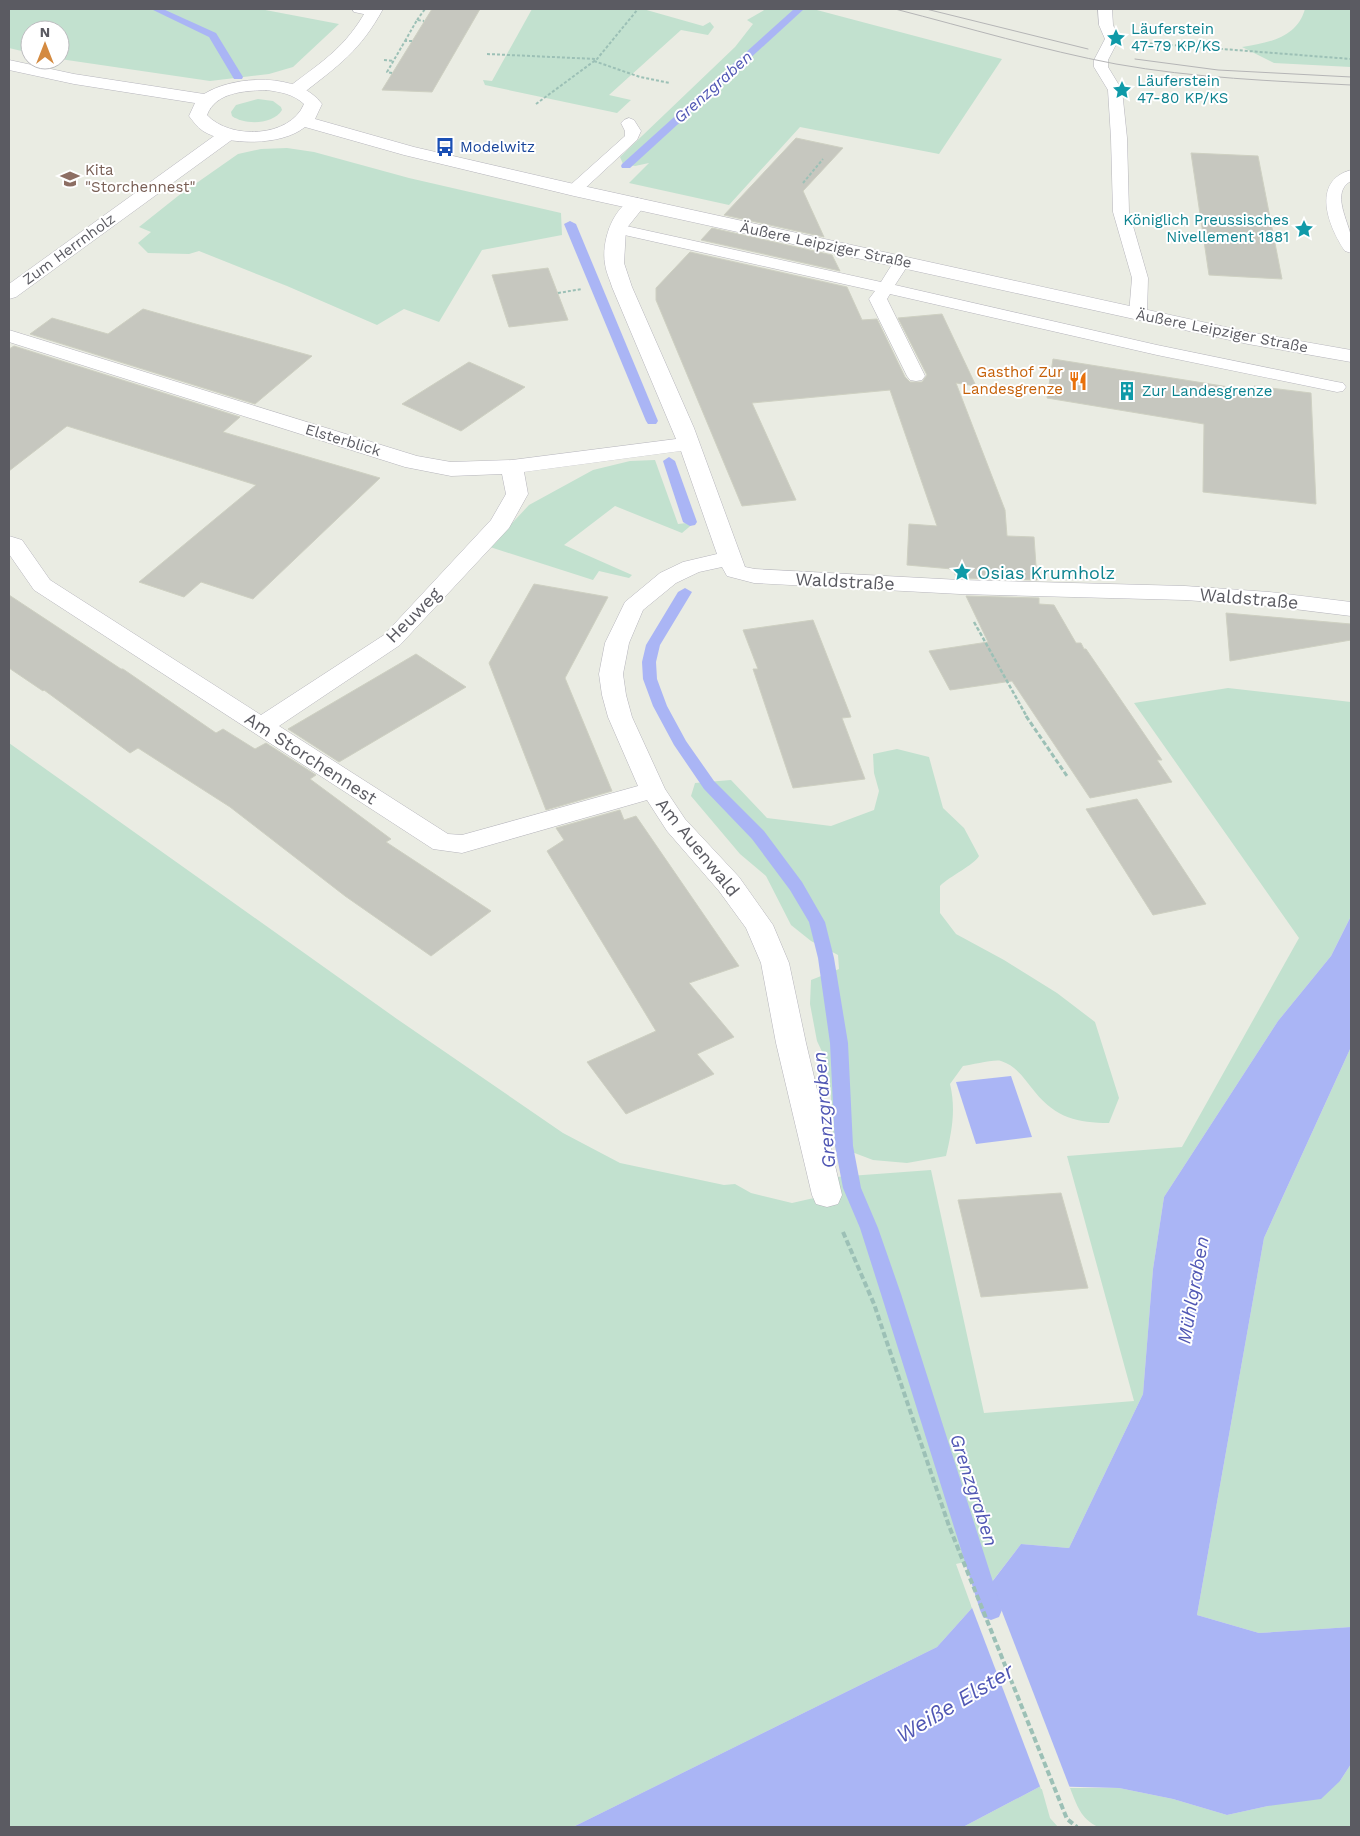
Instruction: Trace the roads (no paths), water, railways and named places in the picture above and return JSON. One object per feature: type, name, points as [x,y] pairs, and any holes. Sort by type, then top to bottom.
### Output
[{"type":"street","points":[[296,90],[347,50],[362,31],[369,10]]},
{"type":"street","points":[[9,65],[74,80],[208,100]]},
{"type":"street","points":[[266,85],[296,90],[307,96],[313,104],[312,113],[305,122],[286,130],[261,136],[227,135],[202,124],[198,116],[200,108],[218,94],[250,86],[266,85]]},
{"type":"street","name":"Äußere Leipziger Straße","points":[[305,122],[410,151],[574,190],[1248,338],[1351,356]]},
{"type":"street","name":"Zum Herrnholz","points":[[9,293],[227,135]]},
{"type":"street","points":[[617,229],[622,220],[637,204]]},
{"type":"street","name":"Waldstraße","points":[[617,229],[614,264],[688,444],[734,570],[754,576],[960,588],[1185,593],[1270,599],[1351,609]]},
{"type":"street","name":"Elsterblick","points":[[9,336],[413,462],[451,469],[512,467],[688,444]]},
{"type":"street","name":"Heuweg","points":[[262,726],[392,640],[501,523],[517,494],[512,467]]},
{"type":"street","name":"Am Storchennest","points":[[9,543],[14,545],[42,585],[442,843],[462,844],[653,790]]},
{"type":"street","name":"Am Auenwald","points":[[729,558],[691,568],[668,578],[633,606],[617,643],[611,674],[614,695],[620,717],[653,790],[676,825],[729,884],[759,925],[775,963],[791,1043],[828,1195]]},
{"type":"lane","points":[[1105,9],[1106,25],[1112,39],[1101,60],[1101,68],[1115,90],[1119,138],[1121,212],[1140,278],[1138,314]]},
{"type":"lane","points":[[574,190],[632,137],[633,131],[629,123]]},
{"type":"lane","points":[[1351,175],[1344,177],[1338,183],[1333,194],[1337,217],[1346,241],[1351,248]]},
{"type":"lane","points":[[617,229],[886,287],[1248,370],[1337,387]]},
{"type":"lane","points":[[902,262],[878,299],[916,376]]},
{"type":"water","points":[[1351,916],[1351,1047],[1264,1238],[1197,1615],[1259,1633],[1351,1627],[1351,1764],[1340,1781],[1321,1799],[1268,1806],[1227,1815],[1173,1799],[1119,1788],[1041,1786],[963,1827],[573,1827],[937,1647],[972,1608],[1021,1544],[1069,1548],[1143,1394],[1153,1269],[1164,1197],[1278,1021],[1331,956]]},
{"type":"water","points":[[1011,1076],[1032,1137],[976,1144],[956,1082]]},
{"type":"waterway","points":[[156,9],[213,35],[238,77]]},
{"type":"waterway","name":"Grenzgraben","points":[[626,166],[799,9]]},
{"type":"waterway","name":"Grenzgraben","points":[[570,224],[652,421]]},
{"type":"waterway","name":"Grenzgraben","points":[[669,461],[690,522]]},
{"type":"waterway","name":"Grenzgraben","points":[[685,592],[653,645],[649,662],[650,679],[660,706],[679,742],[709,785],[758,835],[796,886],[817,922],[826,958],[839,1043],[844,1146],[852,1188],[869,1228],[891,1294],[991,1610]]},
{"type":"tram line","points":[[895,9],[1033,45],[1145,69],[1204,76],[1351,85]]},
{"type":"tram line","points":[[926,9],[1088,49]]},
{"type":"tram line","points":[[1135,59],[1218,70],[1351,77]]},
{"type":"place","name":"Läuferstein 47-79 KP/KS","points":[[1116,38]]},
{"type":"place","name":"Läuferstein 47-80 KP/KS","points":[[1122,90]]},
{"type":"place","name":"Modelwitz","points":[[445,147]]},
{"type":"place","name":"Kita \"Storchennest\"","points":[[70,179]]},
{"type":"place","name":"Königlich Preussisches Nivellement 1881","points":[[1304,229]]},
{"type":"place","name":"Gasthof Zur Landesgrenze","points":[[1078,381]]},
{"type":"place","name":"Zur Landesgrenze","points":[[1127,391]]},
{"type":"place","name":"Osias Krumholz","points":[[962,572]]},
{"type":"water label","name":"Mühlgraben","points":[[1193,1290]]},
{"type":"water label","name":"Weiße Elster","points":[[955,1703]]}]
